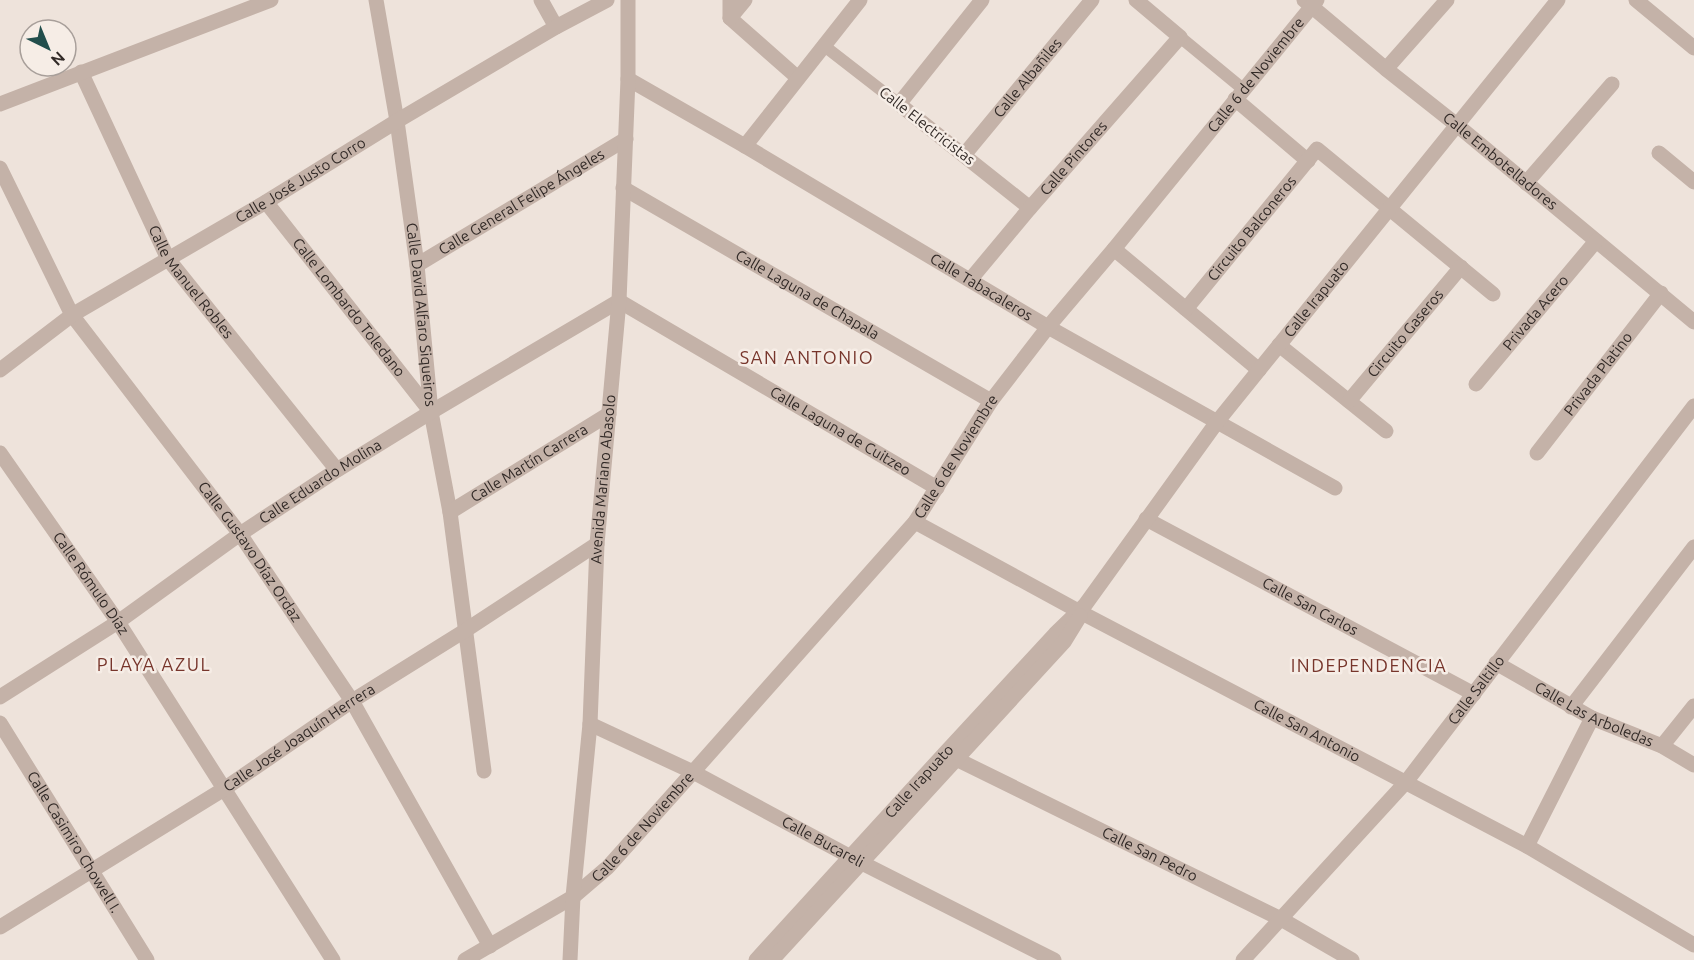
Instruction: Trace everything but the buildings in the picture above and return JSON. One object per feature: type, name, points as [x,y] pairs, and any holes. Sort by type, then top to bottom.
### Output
[{"type":"street","points":[[0,104],[237,6],[271,0]]},
{"type":"street","name":"Calle David Alfaro Siqueiros","points":[[376,0],[397,121],[417,265],[430,412],[450,512],[484,771]]},
{"type":"street","points":[[541,0],[556,27]]},
{"type":"street","name":"Calle José Justo Corro","points":[[0,370],[72,315],[266,202],[556,27],[607,0]]},
{"type":"street","name":"Avenida Mariano Abasolo","points":[[570,960],[573,897],[590,724],[597,544],[619,301],[628,79],[628,0]]},
{"type":"street","points":[[730,0],[730,18],[798,78]]},
{"type":"street","points":[[730,18],[745,0]]},
{"type":"street","points":[[745,146],[860,0]]},
{"type":"street","points":[[899,104],[982,0]]},
{"type":"street","name":"Calle Albañiles","points":[[964,155],[1092,0]]},
{"type":"street","points":[[1136,0],[1180,37],[1308,161],[1317,149],[1493,294]]},
{"type":"street","points":[[1386,69],[1447,0]]},
{"type":"street","name":"Calle Irapuato","points":[[764,959],[950,756],[1065,642],[1082,610],[1217,422],[1558,0]]},
{"type":"street","points":[[1636,0],[1694,48]]},
{"type":"street","name":"Calle Embotelladores","points":[[1311,2],[1386,69],[1694,322]]},
{"type":"street","name":"Calle 6 de Noviembre","points":[[465,960],[573,897],[608,867],[915,522],[991,401],[1048,327],[1114,249],[1311,2]]},
{"type":"street","name":"Calle Pintores","points":[[970,280],[1180,37]]},
{"type":"street","name":"Calle Electricistas","points":[[823,45],[1030,208]]},
{"type":"street","name":"Calle Manuel Robles","points":[[81,72],[168,259],[337,470]]},
{"type":"street","name":"Calle Tabacaleros","points":[[628,79],[1048,327],[1335,488]]},
{"type":"street","points":[[1526,183],[1612,84]]},
{"type":"street","name":"Calle General Felipe Ángeles","points":[[417,265],[626,139]]},
{"type":"street","points":[[1659,153],[1694,182]]},
{"type":"street","name":"Circuito Balconeros","points":[[1186,309],[1308,161]]},
{"type":"street","name":"Calle Gustavo Díaz Ordaz","points":[[0,168],[72,315],[240,534],[351,701],[490,946]]},
{"type":"street","name":"Calle Laguna de Chapala","points":[[623,188],[991,401]]},
{"type":"street","name":"Calle Lombardo Toledano","points":[[266,202],[430,412]]},
{"type":"street","name":"Privada Acero","points":[[1476,384],[1596,241]]},
{"type":"street","points":[[1114,249],[1258,370]]},
{"type":"street","name":"Circuito Gaseros","points":[[1349,401],[1461,267]]},
{"type":"street","name":"Privada Platino","points":[[1537,453],[1661,293]]},
{"type":"street","name":"Calle Eduardo Molina","points":[[0,697],[118,622],[240,534],[337,470],[430,412],[619,301]]},
{"type":"street","name":"Calle Laguna de Cuitzeo","points":[[619,301],[937,489]]},
{"type":"street","points":[[1279,345],[1386,431]]},
{"type":"street","name":"Calle Saltillo","points":[[1244,960],[1406,782],[1694,406]]},
{"type":"street","name":"Calle Martín Carrera","points":[[450,512],[609,414]]},
{"type":"street","name":"Calle Rómulo Díaz","points":[[0,453],[118,622],[333,960]]},
{"type":"street","name":"Calle San Carlos","points":[[1146,519],[1474,694]]},
{"type":"street","name":"Calle San Antonio","points":[[915,522],[1527,846],[1694,945]]},
{"type":"street","name":"Calle José Joaquín Herrera","points":[[0,927],[224,789],[351,701],[466,630],[597,544]]},
{"type":"street","points":[[1571,707],[1694,547]]},
{"type":"street","name":"Calle Las Arboledas","points":[[1496,663],[1592,718],[1662,746],[1694,765]]},
{"type":"street","points":[[1662,746],[1694,706]]},
{"type":"street","points":[[1527,846],[1592,718]]},
{"type":"street","name":"Calle Casimiro Chowell I.","points":[[0,723],[147,960]]},
{"type":"street","name":"Calle Bucareli","points":[[590,724],[693,772],[856,859],[1054,960]]},
{"type":"street","name":"Calle San Pedro","points":[[950,756],[1281,919],[1352,960]]},
{"type":"district","name":"SAN ANTONIO","points":[[807,358]]},
{"type":"district","name":"PLAYA AZUL","points":[[154,665]]},
{"type":"district","name":"INDEPENDENCIA","points":[[1369,666]]}]
